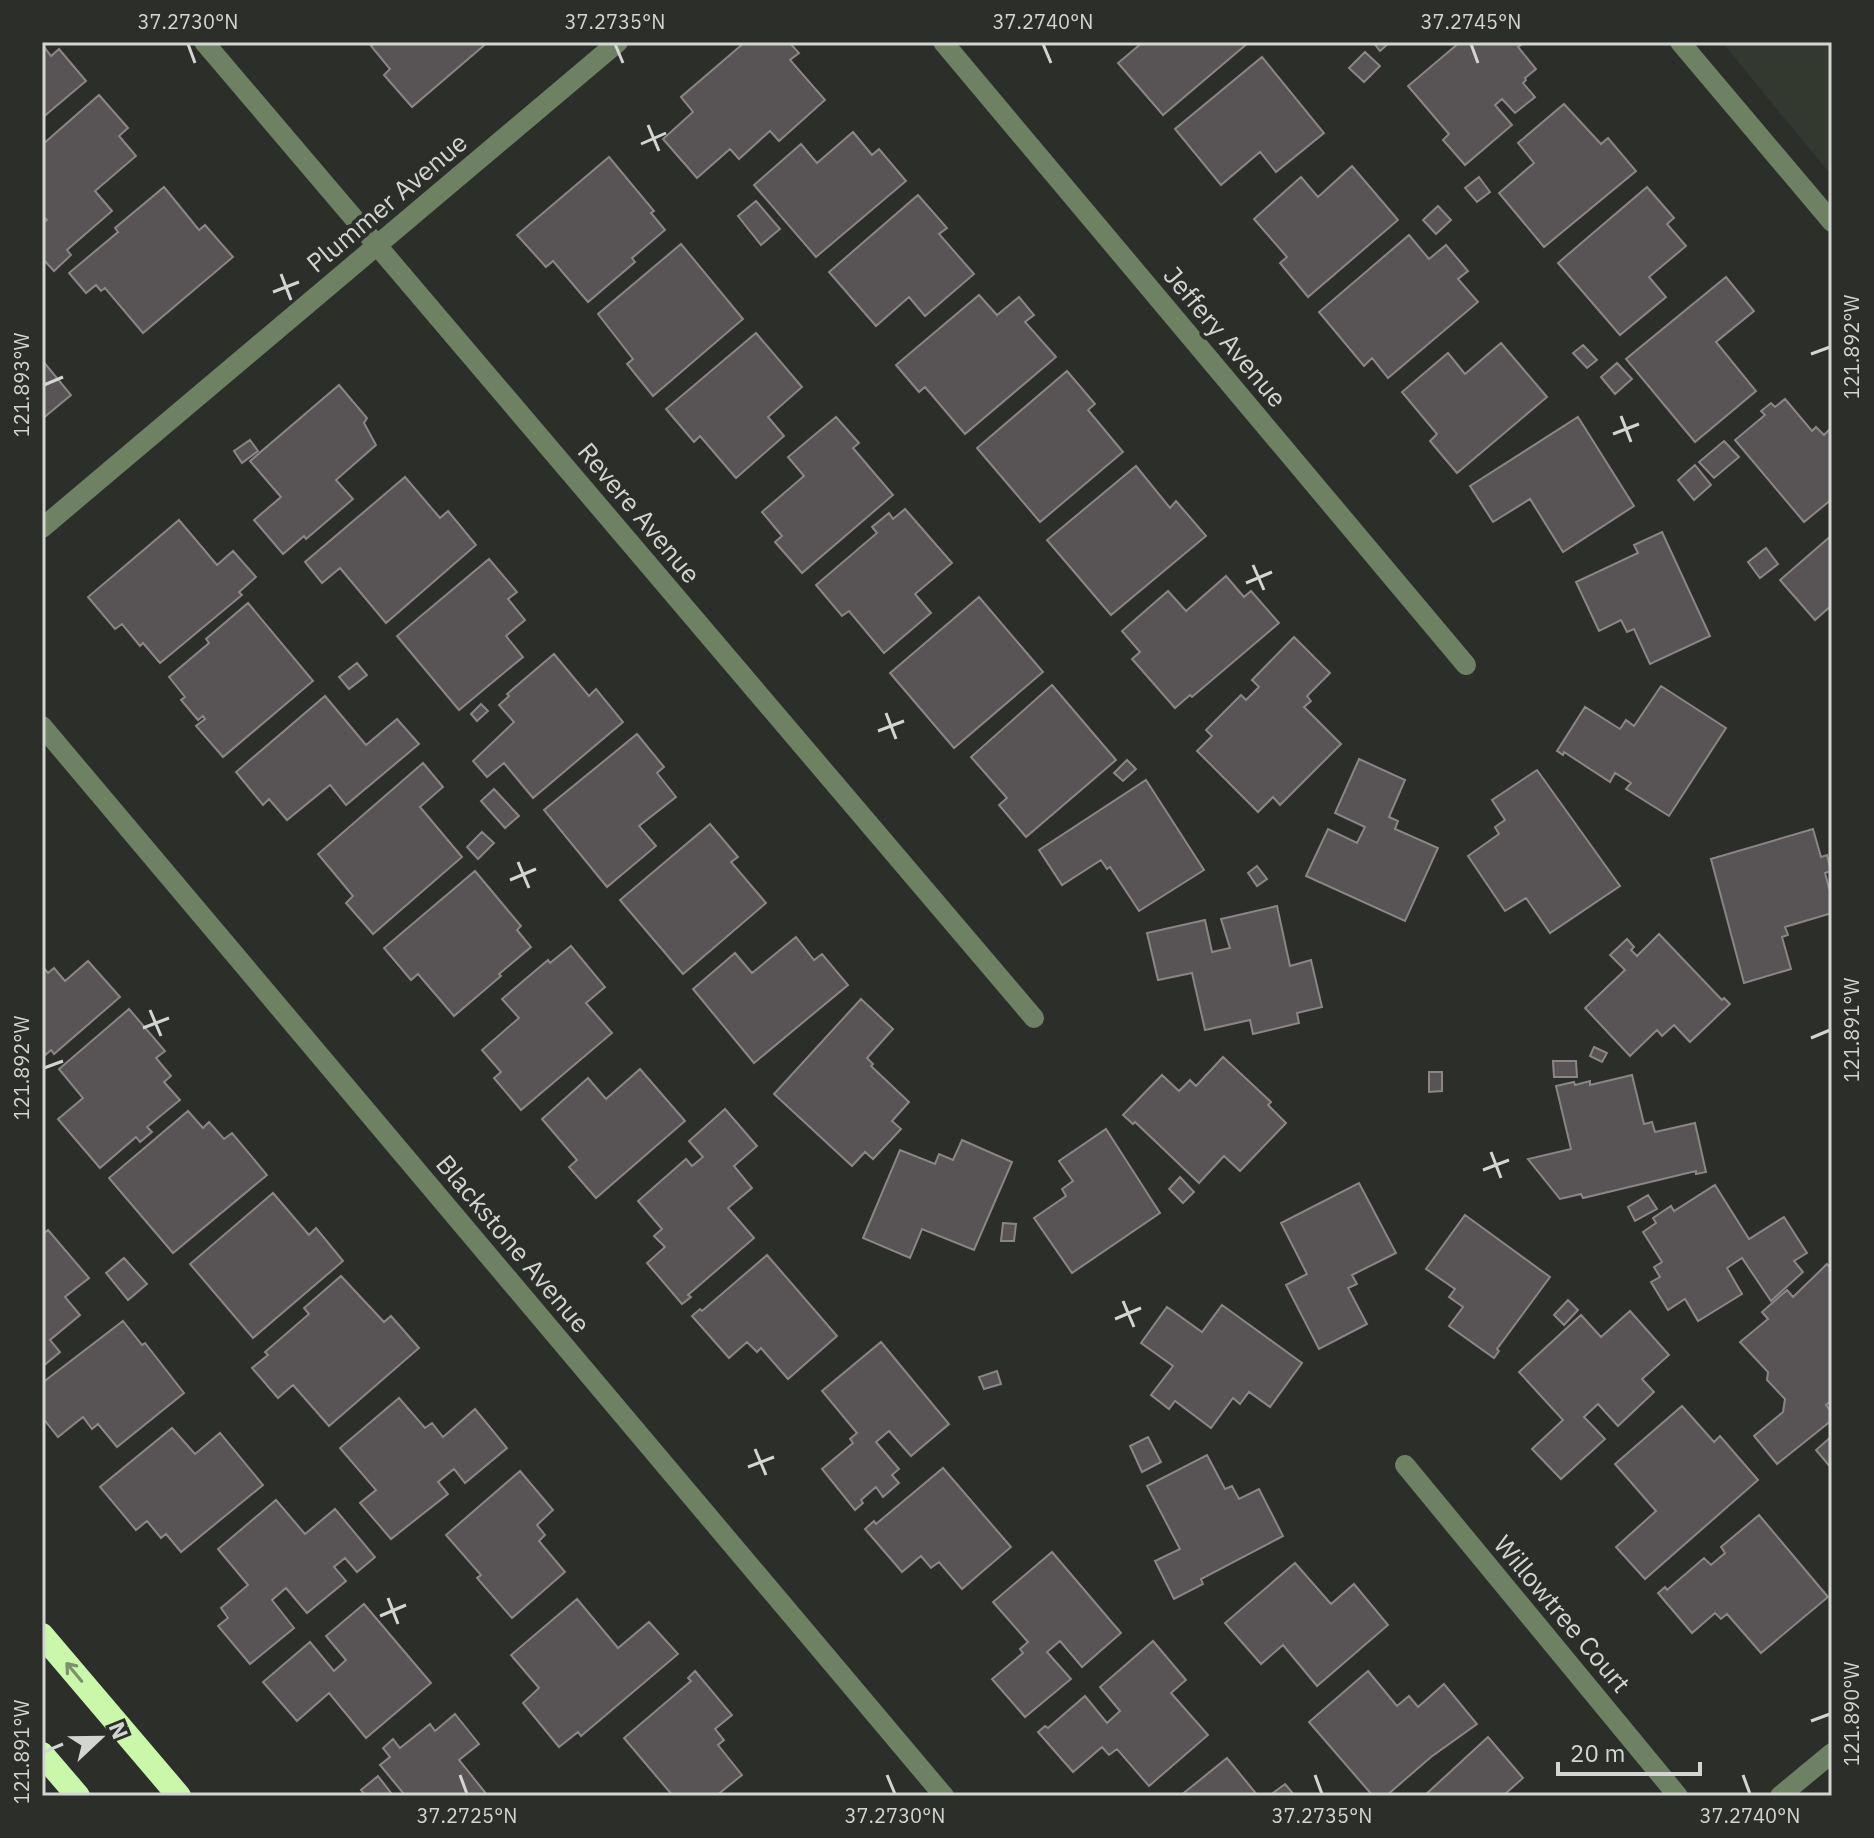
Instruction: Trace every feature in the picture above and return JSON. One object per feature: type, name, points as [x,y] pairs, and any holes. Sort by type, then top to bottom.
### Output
[{"type":"highway","points":[[42,1635],[179,1796]]},
{"type":"highway","points":[[42,1754],[78,1796]]},
{"type":"street","name":"Revere Avenue","points":[[204,42],[1034,1018]]},
{"type":"street","name":"Plummer Avenue","points":[[42,528],[618,42]]},
{"type":"street","name":"Jeffery Avenue","points":[[943,42],[1466,665]]},
{"type":"street","points":[[1680,42],[1832,222]]},
{"type":"street","name":"Blackstone Avenue","points":[[42,726],[944,1796]]},
{"type":"street","name":"Willowtree Court","points":[[1405,1465],[1678,1796]]},
{"type":"street","points":[[1780,1796],[1832,1753]]},
{"type":"shaded area","points":[[1722,42],[1832,42],[1832,176]]},
{"type":"building","points":[[376,42],[488,42],[412,107],[384,75],[390,69],[371,46]]},
{"type":"building","points":[[745,42],[789,42],[799,53],[790,60],[825,100],[779,141],[770,131],[739,159],[730,149],[697,178],[663,139],[693,112],[681,97]]},
{"type":"building","points":[[1143,42],[1248,43],[1163,115],[1118,63]]},
{"type":"building","points":[[1373,42],[1390,42],[1380,51]]},
{"type":"building","points":[[1460,42],[1525,42],[1518,47],[1536,69],[1523,83],[1535,97],[1515,113],[1502,99],[1495,105],[1512,125],[1465,165],[1443,140],[1449,134],[1408,86]]},
{"type":"building","points":[[42,44],[51,56],[59,49],[86,81],[42,118]]},
{"type":"building","points":[[1365,52],[1380,66],[1364,82],[1349,68]]},
{"type":"building","points":[[1262,57],[1324,133],[1276,172],[1260,152],[1221,185],[1175,129]]},
{"type":"building","points":[[99,95],[128,128],[119,136],[136,156],[95,191],[112,211],[67,250],[71,255],[54,271],[42,258],[42,224],[47,220],[42,215],[42,145]]},
{"type":"building","points":[[1564,104],[1601,144],[1608,138],[1636,171],[1544,247],[1499,193],[1534,163],[1518,143]]},
{"type":"building","points":[[853,132],[872,155],[879,149],[906,181],[816,257],[754,185],[801,144],[817,163]]},
{"type":"building","points":[[609,157],[654,211],[651,213],[665,230],[632,258],[635,262],[588,302],[553,261],[546,267],[517,235]]},
{"type":"building","points":[[1352,166],[1398,220],[1308,297],[1280,263],[1287,257],[1254,219],[1301,177],[1318,197]]},
{"type":"building","points":[[1479,177],[1490,192],[1477,202],[1465,188]]},
{"type":"building","points":[[164,187],[199,230],[205,225],[233,257],[143,333],[105,288],[101,291],[96,285],[86,293],[69,273],[118,232],[115,228]]},
{"type":"building","points":[[1647,187],[1674,218],[1667,224],[1686,246],[1649,277],[1666,297],[1620,335],[1558,263]]},
{"type":"building","points":[[918,195],[947,228],[939,234],[974,274],[925,316],[909,297],[876,326],[829,272]]},
{"type":"building","points":[[756,201],[780,229],[761,245],[738,216]]},
{"type":"building","points":[[1438,206],[1451,220],[1436,234],[1423,220]]},
{"type":"building","points":[[1409,235],[1429,259],[1446,245],[1468,271],[1458,279],[1478,302],[1388,378],[1372,358],[1364,366],[1319,312]]},
{"type":"building","points":[[681,244],[743,319],[653,396],[627,364],[633,359],[598,314]]},
{"type":"building","points":[[1726,277],[1754,311],[1716,342],[1756,391],[1695,442],[1626,359]]},
{"type":"building","points":[[979,295],[997,315],[1019,297],[1034,315],[1025,322],[1056,357],[965,434],[925,387],[919,392],[896,365]]},
{"type":"building","points":[[756,333],[802,387],[768,417],[784,436],[736,478],[700,436],[694,442],[666,409]]},
{"type":"building","points":[[1501,343],[1547,397],[1457,473],[1430,441],[1437,434],[1402,392],[1448,353],[1465,374]]},
{"type":"building","points":[[1583,345],[1597,360],[1587,368],[1573,353]]},
{"type":"building","points":[[42,360],[71,395],[42,419]]},
{"type":"building","points":[[1617,363],[1632,379],[1615,394],[1601,377]]},
{"type":"building","points":[[1067,371],[1095,404],[1088,410],[1123,452],[1040,522],[977,448]]},
{"type":"building","points":[[339,385],[367,418],[364,423],[376,445],[336,480],[353,499],[306,539],[304,536],[283,554],[254,520],[281,497],[250,461]]},
{"type":"building","points":[[1785,399],[1812,431],[1816,427],[1824,435],[1832,427],[1832,499],[1804,522],[1735,440],[1765,415],[1761,411],[1771,403],[1775,407]]},
{"type":"building","points":[[836,417],[859,443],[853,448],[893,495],[802,573],[775,542],[782,536],[762,512],[804,476],[788,457]]},
{"type":"building","points":[[1578,417],[1634,506],[1563,552],[1530,499],[1493,522],[1470,486]]},
{"type":"building","points":[[250,440],[258,451],[242,463],[234,451]]},
{"type":"building","points":[[1724,441],[1739,457],[1714,478],[1699,462]]},
{"type":"building","points":[[1695,465],[1711,485],[1694,500],[1678,480]]},
{"type":"building","points":[[1136,466],[1170,508],[1176,501],[1206,536],[1111,615],[1047,540]]},
{"type":"building","points":[[405,477],[440,518],[448,511],[476,545],[386,623],[340,568],[322,583],[305,562]]},
{"type":"building","points":[[905,509],[952,563],[915,594],[931,613],[884,653],[849,611],[842,616],[816,585],[877,533],[872,527],[889,513],[893,519]]},
{"type":"building","points":[[179,520],[217,565],[233,551],[256,577],[239,592],[242,595],[160,663],[143,643],[140,646],[122,624],[115,629],[88,597]]},
{"type":"building","points":[[1662,532],[1710,636],[1650,664],[1634,629],[1627,632],[1621,620],[1599,631],[1576,582],[1638,553],[1634,545]]},
{"type":"building","points":[[1832,535],[1832,605],[1815,620],[1780,580]]},
{"type":"building","points":[[1766,548],[1778,564],[1760,578],[1748,562]]},
{"type":"building","points":[[489,559],[517,592],[508,599],[525,620],[506,636],[523,657],[459,710],[397,636]]},
{"type":"building","points":[[1226,576],[1244,597],[1251,591],[1279,623],[1175,708],[1132,659],[1140,652],[1122,631],[1168,591],[1186,611]]},
{"type":"building","points":[[979,597],[1043,672],[954,748],[890,673]]},
{"type":"building","points":[[248,603],[313,681],[223,757],[196,726],[205,719],[203,716],[198,720],[181,700],[185,697],[169,677],[209,643],[206,639]]},
{"type":"building","points":[[1294,637],[1330,673],[1307,696],[1311,701],[1304,707],[1341,744],[1280,805],[1273,797],[1258,812],[1197,751],[1212,736],[1206,730],[1241,695],[1246,700],[1259,687],[1252,680]]},
{"type":"building","points":[[554,654],[589,696],[596,689],[623,722],[533,798],[504,763],[487,777],[473,761],[514,722],[499,705],[509,696],[507,694]]},
{"type":"building","points":[[357,663],[367,675],[349,689],[339,677]]},
{"type":"building","points":[[1052,685],[1116,760],[1026,837],[999,805],[1007,798],[971,757]]},
{"type":"building","points":[[1661,686],[1726,728],[1669,816],[1626,789],[1631,783],[1615,773],[1610,782],[1564,752],[1563,755],[1557,751],[1585,707],[1620,729],[1626,720],[1634,726]]},
{"type":"building","points":[[325,696],[366,745],[397,719],[419,744],[346,805],[330,785],[287,820],[269,799],[263,805],[236,772]]},
{"type":"building","points":[[481,704],[488,711],[477,721],[471,714]]},
{"type":"building","points":[[637,734],[664,767],[657,773],[676,797],[639,826],[656,846],[607,887],[544,810]]},
{"type":"building","points":[[1359,759],[1405,780],[1389,817],[1398,821],[1395,829],[1438,848],[1405,921],[1306,876],[1328,829],[1357,843],[1365,827],[1335,813]]},
{"type":"building","points":[[1127,760],[1136,769],[1123,781],[1114,773]]},
{"type":"building","points":[[423,763],[443,787],[420,807],[462,857],[373,934],[346,903],[353,896],[318,854]]},
{"type":"building","points":[[1537,770],[1620,886],[1550,933],[1526,898],[1505,911],[1468,856],[1499,834],[1495,827],[1505,820],[1492,800]]},
{"type":"building","points":[[1146,780],[1204,870],[1139,911],[1110,867],[1107,869],[1101,860],[1062,885],[1039,850]]},
{"type":"building","points":[[494,789],[519,816],[505,828],[481,801]]},
{"type":"building","points":[[710,824],[738,857],[731,862],[766,903],[683,974],[620,900]]},
{"type":"building","points":[[1813,829],[1821,857],[1827,855],[1831,871],[1825,873],[1832,899],[1832,913],[1785,927],[1788,935],[1782,937],[1791,969],[1744,983],[1711,859]]},
{"type":"building","points":[[482,832],[494,843],[478,859],[467,847]]},
{"type":"building","points":[[1257,866],[1267,879],[1257,886],[1248,873]]},
{"type":"building","points":[[475,871],[521,926],[517,930],[531,947],[454,1016],[418,974],[411,980],[384,948]]},
{"type":"building","points":[[1277,906],[1290,966],[1311,960],[1322,1007],[1297,1013],[1299,1023],[1253,1034],[1250,1020],[1205,1030],[1192,973],[1158,980],[1147,933],[1205,920],[1212,952],[1230,948],[1221,919]]},
{"type":"building","points":[[1659,934],[1722,1000],[1724,998],[1730,1004],[1690,1042],[1674,1025],[1662,1036],[1657,1030],[1630,1056],[1585,1008],[1625,970],[1610,955],[1627,939],[1637,956]]},
{"type":"building","points":[[796,937],[814,960],[822,954],[848,985],[754,1063],[693,989],[735,953],[752,973]]},
{"type":"building","points":[[571,946],[605,987],[586,1003],[612,1033],[521,1110],[494,1078],[501,1072],[482,1050],[519,1018],[502,999],[548,960],[550,963]]},
{"type":"building","points":[[88,961],[120,997],[54,1054],[51,1050],[42,1058],[42,966],[48,973],[54,968],[65,981]]},
{"type":"building","points":[[861,999],[893,1029],[867,1058],[873,1064],[871,1066],[909,1102],[892,1121],[901,1129],[873,1159],[865,1152],[852,1166],[774,1094]]},
{"type":"building","points":[[129,1009],[165,1051],[156,1058],[171,1076],[164,1082],[180,1100],[147,1127],[152,1132],[140,1142],[136,1137],[100,1168],[58,1119],[83,1098],[59,1069]]},
{"type":"building","points":[[1594,1047],[1607,1053],[1602,1062],[1590,1056]]},
{"type":"building","points":[[1223,1057],[1271,1102],[1268,1105],[1286,1123],[1240,1171],[1224,1156],[1199,1183],[1135,1122],[1133,1124],[1123,1115],[1162,1075],[1179,1091],[1190,1080],[1196,1086]]},
{"type":"building","points":[[1553,1061],[1576,1061],[1577,1077],[1554,1077]]},
{"type":"building","points":[[640,1069],[685,1121],[596,1198],[569,1167],[577,1160],[542,1119],[588,1078],[606,1099]]},
{"type":"building","points":[[1429,1072],[1442,1072],[1442,1091],[1429,1092]]},
{"type":"building","points":[[1632,1075],[1644,1124],[1652,1122],[1655,1132],[1695,1123],[1706,1172],[1696,1174],[1696,1171],[1583,1198],[1581,1194],[1560,1199],[1528,1159],[1571,1149],[1556,1086],[1590,1081],[1590,1085]]},
{"type":"building","points":[[725,1109],[757,1146],[734,1166],[752,1188],[728,1208],[754,1238],[688,1295],[691,1297],[682,1304],[647,1263],[665,1247],[654,1236],[662,1229],[638,1201],[686,1159],[692,1166],[703,1157],[689,1141]]},
{"type":"building","points":[[188,1111],[203,1128],[209,1122],[224,1139],[232,1133],[267,1175],[173,1253],[109,1178]]},
{"type":"building","points":[[1106,1129],[1160,1213],[1072,1273],[1034,1218],[1066,1196],[1062,1189],[1073,1181],[1059,1161]]},
{"type":"building","points":[[962,1140],[1012,1162],[974,1250],[922,1229],[910,1258],[863,1238],[900,1150],[935,1164],[939,1154],[953,1160]]},
{"type":"building","points":[[1180,1177],[1194,1192],[1183,1203],[1169,1189]]},
{"type":"building","points":[[1359,1183],[1396,1253],[1352,1275],[1357,1284],[1348,1288],[1367,1324],[1319,1349],[1286,1285],[1307,1274],[1281,1223]]},
{"type":"building","points":[[1715,1185],[1749,1239],[1784,1217],[1807,1253],[1794,1261],[1803,1272],[1771,1301],[1742,1258],[1727,1268],[1742,1294],[1698,1321],[1685,1299],[1668,1310],[1651,1282],[1660,1277],[1654,1267],[1662,1262],[1643,1232],[1656,1223],[1653,1218],[1671,1206],[1674,1211]]},
{"type":"building","points":[[273,1193],[309,1235],[316,1228],[343,1261],[253,1338],[190,1264]]},
{"type":"building","points":[[1648,1195],[1657,1209],[1635,1221],[1628,1207]]},
{"type":"building","points":[[1465,1215],[1550,1277],[1497,1349],[1499,1351],[1494,1358],[1449,1326],[1463,1307],[1449,1297],[1455,1289],[1426,1269]]},
{"type":"building","points":[[1003,1223],[1016,1224],[1014,1241],[1001,1241]]},
{"type":"building","points":[[48,1230],[89,1278],[65,1297],[80,1315],[50,1340],[60,1352],[42,1367],[42,1235]]},
{"type":"building","points":[[767,1255],[837,1336],[788,1379],[761,1348],[757,1352],[747,1342],[729,1358],[692,1316],[700,1309],[702,1311]]},
{"type":"building","points":[[124,1258],[147,1284],[128,1300],[106,1273]]},
{"type":"building","points":[[1827,1264],[1832,1269],[1832,1400],[1826,1405],[1832,1413],[1832,1420],[1777,1464],[1754,1436],[1783,1412],[1785,1399],[1767,1380],[1768,1372],[1740,1342],[1768,1319],[1762,1312],[1787,1290],[1793,1297]]},
{"type":"building","points":[[341,1276],[384,1322],[391,1316],[419,1348],[329,1426],[293,1385],[278,1398],[252,1368],[268,1355],[265,1352],[309,1314],[304,1308]]},
{"type":"building","points":[[1568,1300],[1578,1310],[1564,1325],[1554,1315]]},
{"type":"building","points":[[1222,1305],[1302,1363],[1270,1407],[1249,1392],[1240,1404],[1233,1398],[1211,1428],[1175,1401],[1169,1409],[1151,1395],[1173,1366],[1141,1343],[1167,1307],[1202,1332]]},
{"type":"building","points":[[1630,1311],[1669,1355],[1642,1379],[1654,1392],[1618,1426],[1598,1404],[1584,1417],[1605,1439],[1561,1479],[1532,1449],[1563,1420],[1519,1372],[1581,1315],[1601,1337]]},
{"type":"building","points":[[123,1321],[142,1345],[145,1343],[184,1393],[117,1447],[98,1424],[92,1429],[83,1417],[58,1437],[42,1417],[42,1383]]},
{"type":"building","points":[[881,1342],[949,1424],[911,1456],[889,1431],[876,1442],[899,1469],[892,1475],[899,1483],[883,1497],[876,1487],[855,1510],[822,1469],[853,1443],[850,1439],[857,1433],[822,1391]]},
{"type":"building","points":[[997,1371],[1001,1384],[984,1389],[979,1377]]},
{"type":"building","points":[[399,1398],[425,1428],[432,1423],[443,1437],[475,1409],[507,1448],[465,1483],[454,1469],[438,1482],[448,1494],[391,1539],[360,1503],[376,1490],[340,1448]]},
{"type":"building","points":[[1682,1406],[1714,1442],[1720,1436],[1758,1480],[1645,1579],[1616,1547],[1656,1511],[1615,1464]]},
{"type":"building","points":[[172,1428],[195,1454],[220,1433],[263,1485],[181,1552],[166,1534],[161,1538],[147,1521],[136,1530],[100,1487]]},
{"type":"building","points":[[1832,1436],[1832,1469],[1816,1450]]},
{"type":"building","points":[[1148,1437],[1161,1462],[1142,1472],[1130,1446]]},
{"type":"building","points":[[1207,1455],[1225,1489],[1232,1486],[1239,1499],[1259,1489],[1283,1536],[1201,1579],[1203,1584],[1174,1599],[1155,1561],[1180,1549],[1147,1486]]},
{"type":"building","points":[[943,1468],[1011,1547],[962,1589],[939,1562],[931,1568],[921,1556],[902,1572],[865,1529],[874,1521],[876,1524]]},
{"type":"building","points":[[520,1471],[553,1510],[537,1525],[545,1535],[539,1541],[565,1572],[512,1618],[477,1578],[481,1575],[446,1535]]},
{"type":"building","points":[[276,1500],[305,1534],[335,1509],[375,1557],[357,1572],[345,1558],[334,1567],[346,1581],[307,1613],[286,1588],[272,1600],[294,1628],[250,1664],[218,1626],[228,1618],[221,1608],[248,1585],[218,1549]]},
{"type":"building","points":[[1759,1515],[1828,1597],[1761,1653],[1727,1614],[1721,1619],[1715,1613],[1692,1633],[1658,1593],[1665,1587],[1667,1590],[1704,1558],[1711,1565],[1725,1553],[1721,1547]]},
{"type":"building","points":[[1052,1552],[1121,1633],[1082,1667],[1060,1641],[1047,1652],[1071,1679],[1025,1717],[992,1679],[1023,1653],[1020,1649],[1028,1642],[993,1602]]},
{"type":"building","points":[[1295,1563],[1331,1604],[1354,1584],[1388,1625],[1317,1686],[1283,1645],[1261,1664],[1225,1623]]},
{"type":"building","points":[[577,1599],[618,1648],[649,1622],[678,1654],[581,1736],[578,1732],[559,1747],[523,1703],[539,1688],[511,1655]]},
{"type":"building","points":[[364,1604],[431,1683],[366,1738],[329,1693],[297,1721],[263,1682],[310,1642],[334,1671],[346,1660],[326,1636]]},
{"type":"building","points":[[1153,1641],[1186,1680],[1171,1693],[1208,1735],[1149,1786],[1117,1749],[1109,1755],[1102,1747],[1073,1772],[1038,1732],[1045,1726],[1048,1728],[1085,1696],[1107,1723],[1120,1711],[1100,1687]]},
{"type":"building","points":[[695,1671],[732,1715],[715,1729],[724,1740],[718,1745],[742,1775],[716,1796],[673,1796],[624,1738],[691,1681],[688,1678]]},
{"type":"building","points":[[1368,1671],[1397,1706],[1409,1696],[1418,1707],[1444,1684],[1477,1724],[1431,1757],[1386,1796],[1373,1796],[1309,1722]]},
{"type":"building","points":[[455,1714],[479,1744],[459,1760],[488,1796],[401,1796],[404,1794],[380,1765],[390,1757],[383,1748],[393,1739],[400,1748],[430,1724],[435,1731]]},
{"type":"building","points":[[1488,1737],[1523,1778],[1505,1794],[1507,1796],[1424,1796]]},
{"type":"building","points":[[1227,1758],[1258,1796],[1180,1796]]},
{"type":"building","points":[[378,1776],[391,1793],[388,1796],[366,1796],[361,1790]]},
{"type":"building","points":[[1285,1784],[1295,1796],[1269,1796]]}]
